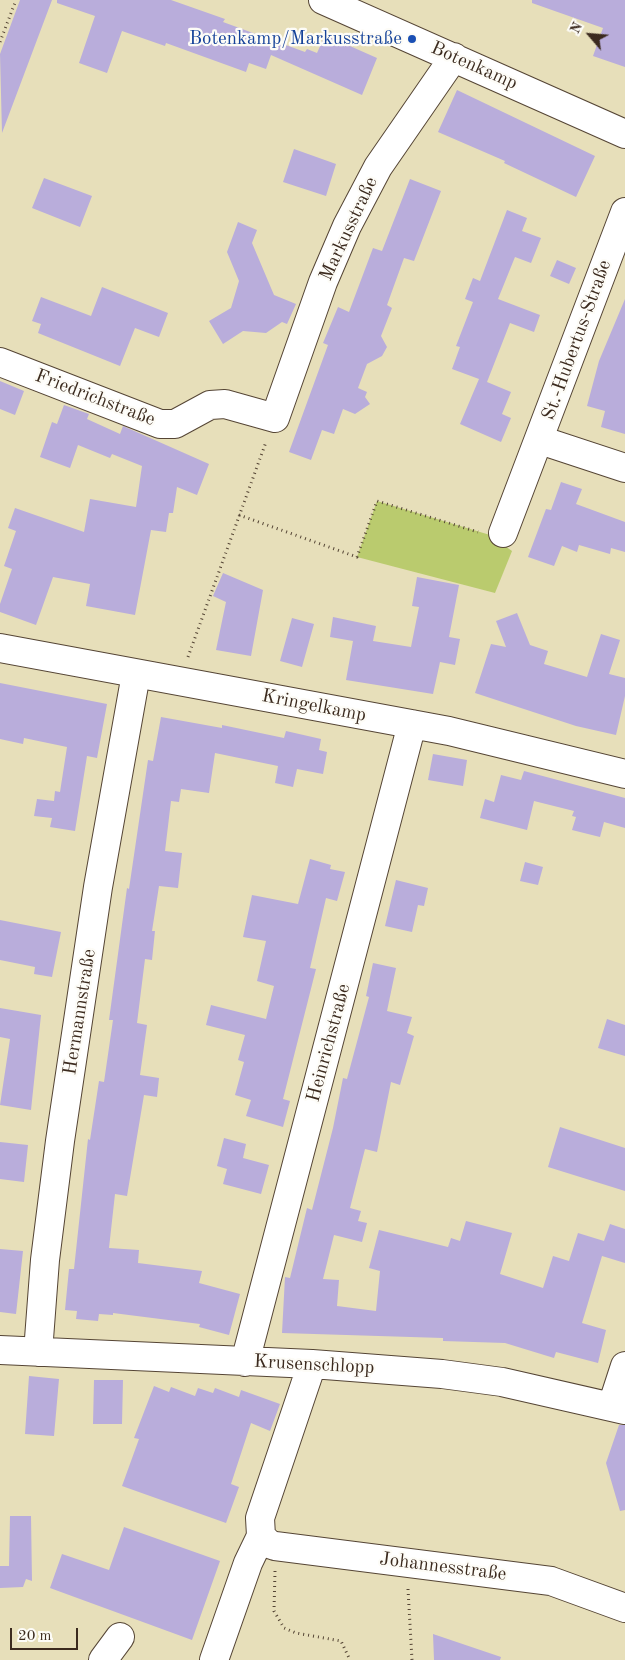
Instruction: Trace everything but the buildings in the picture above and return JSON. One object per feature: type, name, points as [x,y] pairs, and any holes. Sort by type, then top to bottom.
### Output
[{"type":"street","name":"Botenkamp","points":[[323,0],[625,134]]},
{"type":"street","name":"Markusstraße","points":[[275,418],[323,282],[347,226],[378,167],[454,57]]},
{"type":"street","name":"St.-Hubertus-Straße","points":[[503,533],[540,440],[625,212]]},
{"type":"street","name":"Friedrichstraße","points":[[0,362],[160,424],[175,424],[210,405],[218,404],[225,404],[275,418]]},
{"type":"street","name":"St.-Hubertus-Straße","points":[[540,440],[625,468]]},
{"type":"street","name":"Kringelkamp","points":[[0,648],[512,744],[625,774]]},
{"type":"street","name":"Hermannstraße","points":[[38,1352],[44,1260],[60,1141],[98,888],[136,674]]},
{"type":"street","name":"Heinrichstraße","points":[[245,1362],[412,724]]},
{"type":"street","name":"Krusenschlopp","points":[[0,1350],[312,1364],[462,1377],[502,1382],[618,1408]]},
{"type":"street","points":[[214,1660],[248,1563],[268,1541],[260,1518],[312,1364]]},
{"type":"street","points":[[618,1408],[625,1366]]},
{"type":"street","name":"Johannesstraße","points":[[268,1541],[406,1563],[551,1581],[625,1608]]},
{"type":"street","points":[[103,1660],[120,1637]]},
{"type":"path","points":[[0,42],[16,0]]},
{"type":"path","points":[[180,681],[275,418]]},
{"type":"path","points":[[239,515],[356,558],[377,501],[490,535],[503,533]]},
{"type":"path","points":[[268,1541],[274,1611],[284,1628],[296,1633],[341,1641],[350,1660]]},
{"type":"path","points":[[406,1563],[412,1660]]},
{"type":"green space","points":[[377,501],[490,535],[512,551],[495,593],[357,557]]},
{"type":"place","name":"Botenkamp/Markusstraße","points":[[412,39]]}]
